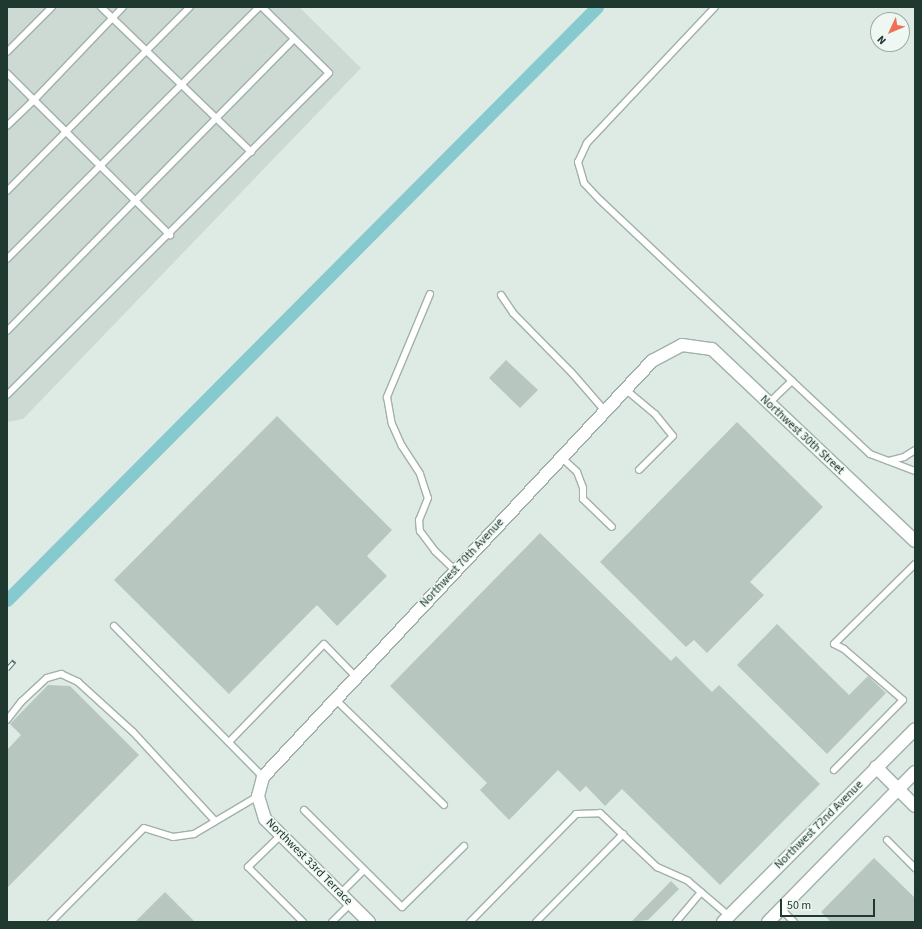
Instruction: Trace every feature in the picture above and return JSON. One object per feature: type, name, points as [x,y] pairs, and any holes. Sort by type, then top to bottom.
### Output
[{"type":"street","name":"Northwest 70th Avenue","points":[[258,796],[263,777],[625,389],[652,361],[682,345]]},
{"type":"street","name":"Northwest 30th Street","points":[[682,345],[712,348],[915,541]]},
{"type":"street","name":"Northwest 72nd Avenue","points":[[726,919],[915,729]]},
{"type":"street","points":[[876,767],[915,806]]},
{"type":"street","points":[[768,922],[915,772]]},
{"type":"street","name":"Northwest 33rd Terrace","points":[[258,796],[265,819],[369,922]]},
{"type":"lane","points":[[7,52],[52,7]]},
{"type":"lane","points":[[101,7],[251,152]]},
{"type":"lane","points":[[7,126],[123,7]]},
{"type":"lane","points":[[7,191],[190,7]]},
{"type":"lane","points":[[7,259],[183,86],[260,7],[330,74],[170,235],[7,395]]},
{"type":"lane","points":[[715,7],[587,142],[578,162],[584,183],[600,200],[870,454],[915,471]]},
{"type":"lane","points":[[7,331],[294,39]]},
{"type":"lane","points":[[7,73],[170,235]]},
{"type":"lane","points":[[430,294],[387,397],[392,424],[402,446],[420,474],[428,498],[418,520],[420,531],[435,552],[456,570]]},
{"type":"lane","points":[[500,295],[513,313],[572,373],[605,411]]},
{"type":"lane","points":[[769,403],[792,381]]},
{"type":"lane","points":[[625,389],[655,414],[673,436],[638,470]]},
{"type":"lane","points":[[889,461],[904,457],[915,450]]},
{"type":"lane","points":[[562,457],[577,472],[583,488],[583,498],[612,527]]},
{"type":"lane","points":[[834,770],[903,700],[844,649],[834,644],[915,564]]},
{"type":"lane","points":[[114,626],[263,777]]},
{"type":"lane","points":[[229,742],[324,644],[356,677]]},
{"type":"lane","points":[[7,720],[21,702],[48,678],[61,674],[78,682],[133,732],[215,821]]},
{"type":"lane","points":[[335,699],[444,806]]},
{"type":"lane","points":[[51,922],[144,828],[163,835],[182,836],[194,834],[258,796]]},
{"type":"lane","points":[[304,810],[402,907],[464,846]]},
{"type":"lane","points":[[470,922],[576,814],[600,813],[657,867],[688,881],[701,892],[726,919]]},
{"type":"lane","points":[[536,922],[623,834]]},
{"type":"lane","points":[[281,835],[248,867],[303,922]]},
{"type":"lane","points":[[887,840],[915,868]]},
{"type":"lane","points":[[340,894],[364,870]]},
{"type":"lane","points":[[676,922],[701,892]]},
{"type":"lane","points":[[332,922],[350,904]]},
{"type":"lane","points":[[781,909],[794,922]]},
{"type":"shaded area","points":[[7,7],[299,7],[361,68],[23,419],[7,422]]},
{"type":"building","points":[[506,360],[538,390],[520,408],[489,378]]},
{"type":"building","points":[[277,416],[392,530],[367,556],[387,576],[337,626],[317,605],[229,694],[114,580]]},
{"type":"building","points":[[737,422],[823,507],[750,582],[764,595],[707,653],[694,640],[686,647],[600,562]]},
{"type":"building","points":[[540,533],[671,661],[676,656],[712,692],[719,685],[820,784],[720,885],[622,789],[605,806],[586,786],[580,792],[558,770],[509,820],[480,790],[487,783],[390,686]]},
{"type":"building","points":[[777,624],[849,695],[868,676],[886,693],[827,754],[737,665]]},
{"type":"building","points":[[48,685],[70,686],[139,755],[7,888],[7,750],[21,735],[10,724]]},
{"type":"building","points":[[874,858],[915,898],[915,922],[831,922],[821,912]]},
{"type":"building","points":[[671,881],[679,889],[648,920],[631,922]]},
{"type":"building","points":[[165,892],[195,922],[135,922]]},
{"type":"waterway","points":[[7,600],[597,7]]},
{"type":"railway","points":[[7,669],[14,661]]}]
